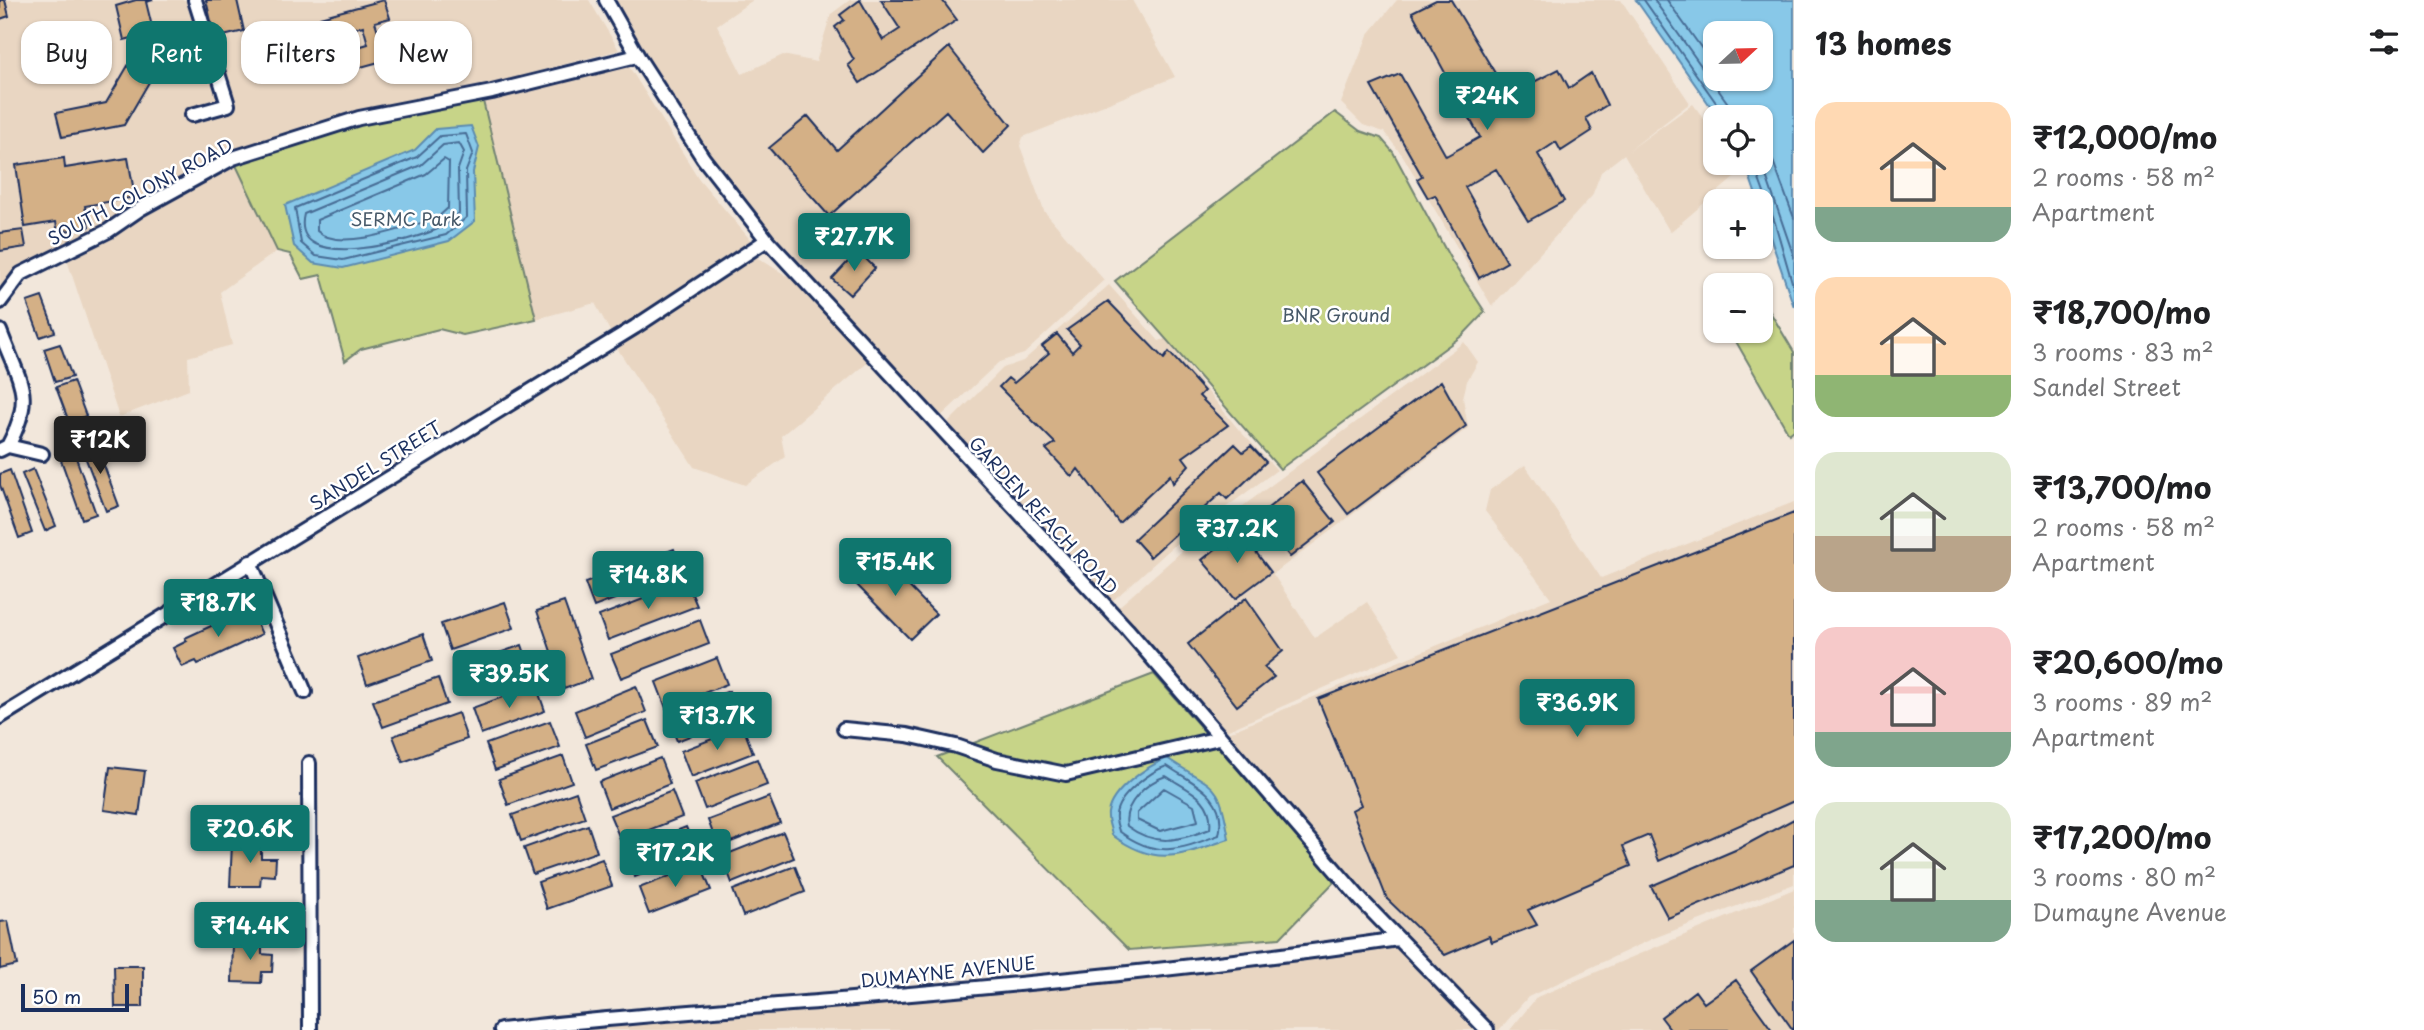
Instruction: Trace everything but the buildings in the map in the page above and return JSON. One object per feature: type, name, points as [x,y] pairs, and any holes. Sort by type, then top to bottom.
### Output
[{"type":"street","points":[[192,115],[228,105],[195,0]]},
{"type":"street","name":"GARDEN REACH ROAD","points":[[606,0],[637,56],[703,158],[767,240],[1127,629],[1219,738],[1398,939],[1487,1030]]},
{"type":"street","name":"SOUTH COLONY ROAD","points":[[0,302],[21,274],[108,231],[140,209],[233,158],[359,118],[492,92],[637,56]]},
{"type":"street","name":"SANDEL STREET","points":[[0,717],[635,327],[767,240]]},
{"type":"street","points":[[0,331],[24,396],[24,412],[4,448],[42,454]]},
{"type":"street","points":[[250,562],[305,692]]},
{"type":"street","points":[[844,729],[907,735],[956,746],[997,760],[1066,774],[1219,738]]},
{"type":"street","points":[[309,763],[310,1030]]},
{"type":"street","name":"DUMAYNE AVENUE","points":[[501,1030],[618,1016],[830,1001],[1290,955],[1398,939]]},
{"type":"shaded area","points":[[0,0],[589,0],[619,50],[233,152],[112,222],[18,271],[0,296]]},
{"type":"shaded area","points":[[612,0],[753,0],[717,25],[742,74],[783,55],[816,62],[831,14],[850,0],[1132,0],[1175,77],[1023,137],[1020,146],[1044,211],[1104,280],[1024,354],[999,362],[937,420],[770,236],[707,156],[641,55]]},
{"type":"shaded area","points":[[1397,0],[1621,0],[1690,103],[1601,172],[1592,196],[1492,306],[1403,156],[1384,132],[1363,125],[1341,103],[1368,35]]},
{"type":"shaded area","points":[[628,65],[699,179],[753,243],[612,335],[595,303],[536,319],[482,97]]},
{"type":"shaded area","points":[[1693,104],[1703,118],[1703,175],[1737,175],[1721,189],[1703,189],[1703,204],[1670,232],[1624,154]]},
{"type":"shaded area","points":[[236,165],[277,251],[220,292],[232,345],[188,357],[189,390],[119,417],[66,257],[138,215]]},
{"type":"shaded area","points":[[753,255],[792,279],[816,299],[872,359],[781,436],[785,457],[745,485],[694,467],[615,345]]},
{"type":"shaded area","points":[[1109,285],[1159,341],[1165,339],[1239,430],[1277,470],[1176,544],[1109,604],[945,426],[1003,368],[1023,361]]},
{"type":"shaded area","points":[[1464,342],[1478,362],[1467,381],[1463,398],[1468,428],[1273,574],[1315,638],[1367,602],[1401,654],[1224,732],[1115,610],[1181,552]]},
{"type":"shaded area","points":[[1525,465],[1601,578],[1794,502],[1794,884],[1654,938],[1528,997],[1499,1030],[1495,1030],[1324,851],[1225,734],[1551,598],[1485,511],[1490,490]]},
{"type":"shaded area","points":[[1794,889],[1794,1030],[1510,1030],[1537,997]]},
{"type":"shaded area","points":[[1398,943],[1485,1030],[538,1030]]},
{"type":"green space","name":"SERMC Park","points":[[482,97],[536,319],[463,335],[439,329],[361,349],[345,361],[321,275],[303,279],[290,254],[277,251],[235,163],[359,123]]},
{"type":"green space","name":"BNR Ground","points":[[1335,112],[1360,131],[1381,138],[1393,152],[1451,260],[1485,312],[1463,335],[1280,469],[1115,281]]},
{"type":"green space","points":[[1773,317],[1794,352],[1794,430],[1789,434],[1737,343],[1773,343]]},
{"type":"green space","points":[[1154,674],[1335,881],[1280,938],[1129,950],[937,757]]},
{"type":"water","points":[[1636,0],[1794,0],[1794,307],[1773,245],[1773,189],[1754,189],[1749,175],[1773,175],[1773,105],[1710,105]]},
{"type":"water","points":[[471,126],[479,147],[473,172],[475,221],[449,241],[343,268],[313,263],[294,246],[285,205],[415,150],[436,129]]},
{"type":"water","points":[[1167,758],[1205,782],[1218,795],[1229,839],[1169,856],[1143,852],[1112,835],[1108,813],[1116,796],[1141,773]]}]
